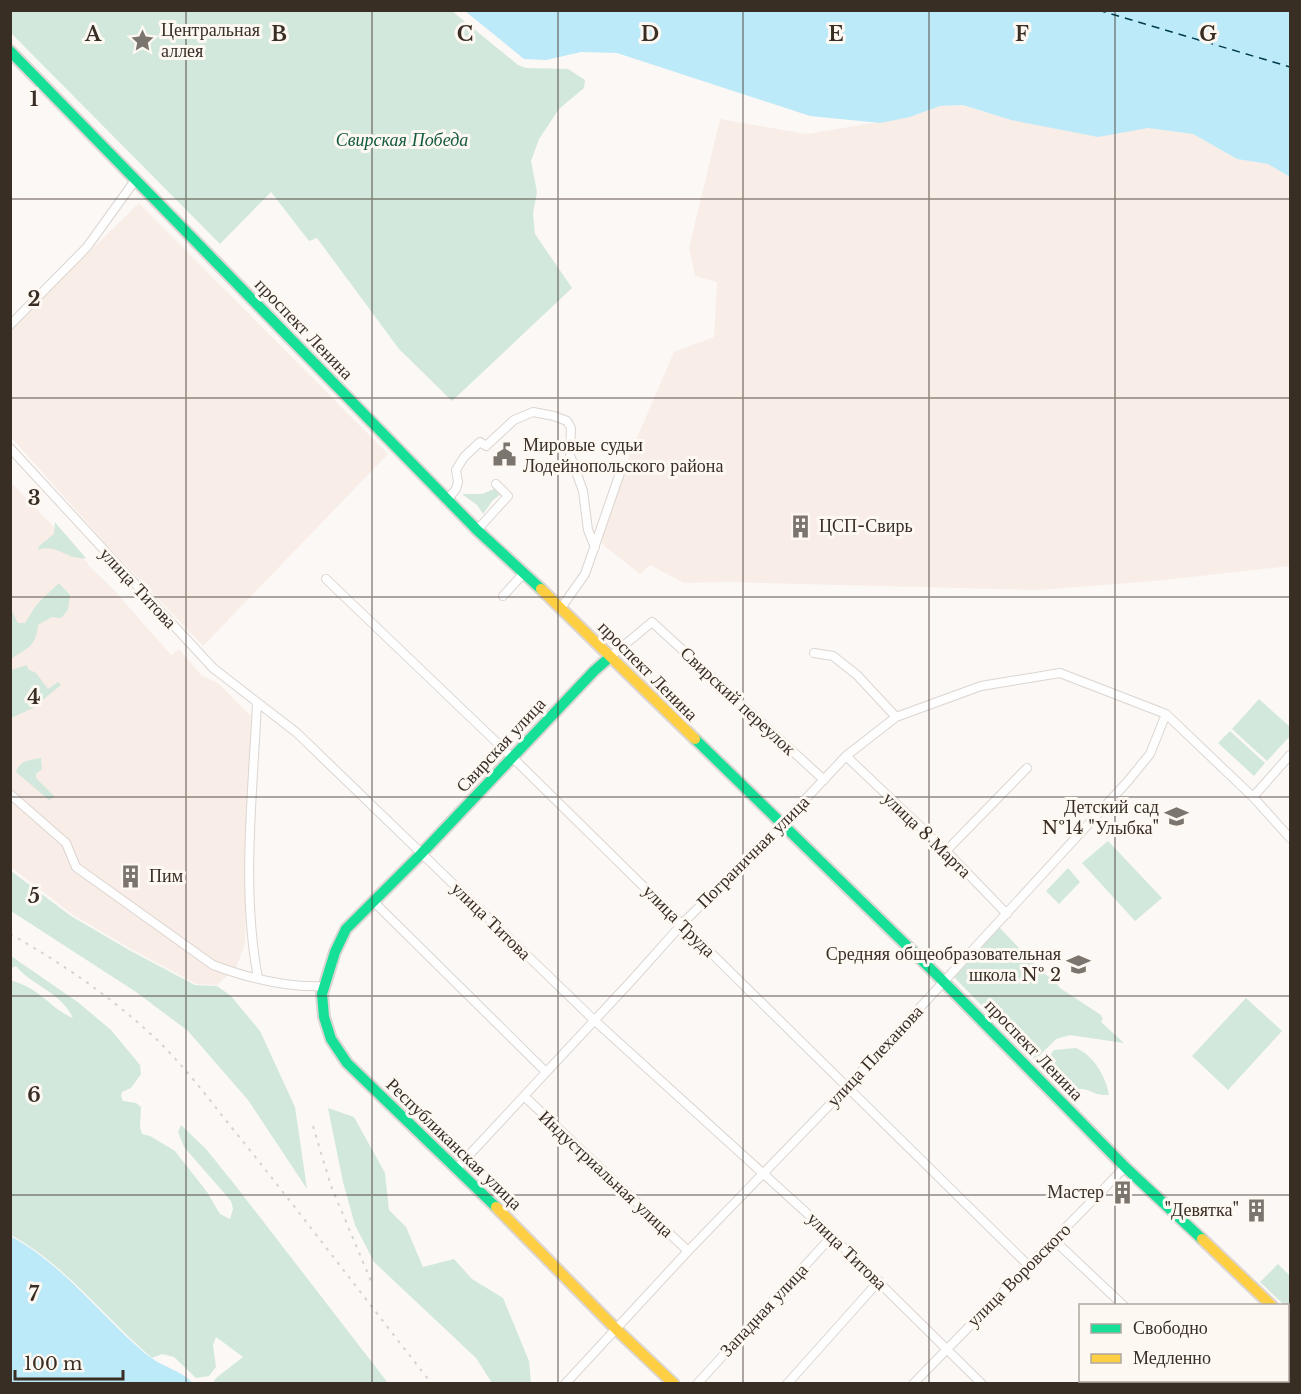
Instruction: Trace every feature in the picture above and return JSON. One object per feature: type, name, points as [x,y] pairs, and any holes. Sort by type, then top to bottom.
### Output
[{"type":"main road","name":"проспект Ленина","points":[[10,51],[477,530],[561,608],[944,982],[1125,1167],[1271,1304]]},
{"type":"main road","name":"Свирская улица","points":[[376,897],[421,854],[594,671],[610,657]]},
{"type":"main road","name":"Республиканская улица","points":[[376,897],[346,929],[335,952],[324,986],[322,994],[324,1017],[331,1039],[346,1063],[457,1168],[615,1328],[674,1383]]},
{"type":"street","points":[[10,325],[87,247],[136,179]]},
{"type":"street","points":[[447,500],[456,489],[458,482],[456,470],[464,457],[480,442],[486,446],[514,420],[534,412],[554,416],[567,421],[572,428],[570,455],[583,491],[588,530],[595,547]]},
{"type":"street","name":"улица Титова","points":[[10,448],[213,668],[297,733],[594,1020],[832,1236],[982,1383]]},
{"type":"street","points":[[561,608],[585,574],[621,470]]},
{"type":"street","points":[[477,530],[508,496],[496,484]]},
{"type":"street","points":[[503,596],[523,574]]},
{"type":"street","name":"улица Труда","points":[[326,579],[512,757],[1028,1265]]},
{"type":"street","name":"Свирская улица","points":[[610,657],[652,622]]},
{"type":"street","name":"Свирский переулок","points":[[652,622],[824,780]]},
{"type":"street","points":[[814,653],[833,656],[857,675],[896,717]]},
{"type":"street","name":"Пограничная улица","points":[[457,1168],[682,924],[846,756],[896,717],[981,686],[1060,673],[1166,714]]},
{"type":"street","points":[[257,703],[250,876],[252,946],[258,978]]},
{"type":"street","points":[[1166,714],[1253,797],[1290,838]]},
{"type":"street","name":"улица Плеханова","points":[[565,1383],[688,1251],[847,1087],[1128,781],[1150,754],[1166,714]]},
{"type":"street","points":[[1253,797],[1290,755]]},
{"type":"street","name":"улица 8 Марта","points":[[846,756],[946,851],[1007,914]]},
{"type":"street","points":[[946,851],[1027,768]]},
{"type":"street","points":[[10,794],[66,843],[76,867],[213,965],[238,974],[304,987],[324,986]]},
{"type":"street","points":[[376,897],[546,1072]]},
{"type":"street","name":"Индустриальная улица","points":[[524,1096],[688,1251]]},
{"type":"street","name":"улица Воровского","points":[[913,1383],[1125,1167]]},
{"type":"street","name":"Западная улица","points":[[697,1383],[832,1236]]},
{"type":"street","points":[[1054,1240],[1123,1304]]},
{"type":"street","points":[[787,1383],[879,1281]]},
{"type":"shaded area","points":[[963,105],[1011,120],[1148,128],[1193,134],[1237,159],[1268,164],[1290,177],[1290,566],[1155,581],[1038,590],[728,582],[684,583],[650,565],[640,574],[602,544],[601,537],[629,456],[674,352],[714,337],[717,282],[695,276],[689,248],[720,119],[806,134],[910,117],[940,106]]},
{"type":"shaded area","points":[[139,203],[388,454],[203,646],[106,544],[11,437],[11,329]]},
{"type":"shaded area","points":[[10,481],[113,589],[171,655],[179,649],[202,676],[218,683],[251,716],[245,944],[236,968],[217,985],[196,984],[131,949],[73,915],[11,867]]},
{"type":"green space","name":"Свирская Победа","points":[[10,11],[452,11],[518,65],[526,68],[568,69],[585,80],[584,88],[559,109],[539,139],[531,161],[537,192],[533,213],[535,234],[572,288],[452,401],[399,349],[317,238],[309,241],[271,192],[220,244],[11,33]]},
{"type":"green space","points":[[494,489],[501,494],[493,500],[483,514],[477,505],[462,494],[482,494]]},
{"type":"green space","points":[[55,522],[86,558],[73,557],[45,548],[38,550],[39,546],[54,534]]},
{"type":"green space","points":[[59,583],[70,595],[68,610],[61,618],[52,617],[38,625],[33,643],[11,659],[11,609],[18,623],[25,623],[37,604]]},
{"type":"green space","points":[[27,665],[28,669],[36,673],[48,689],[58,682],[61,685],[33,708],[11,718],[11,670]]},
{"type":"green space","points":[[1259,699],[1290,727],[1290,736],[1267,761],[1232,729]]},
{"type":"green space","points":[[1230,731],[1265,763],[1254,776],[1218,743]]},
{"type":"green space","points":[[41,758],[42,769],[36,774],[36,778],[55,797],[49,800],[16,772],[23,763]]},
{"type":"green space","points":[[1108,841],[1162,898],[1135,921],[1082,863]]},
{"type":"green space","points":[[1068,868],[1080,882],[1059,904],[1046,891]]},
{"type":"green space","points":[[11,871],[71,916],[129,950],[195,985],[217,986],[231,996],[260,1031],[295,1107],[307,1189],[248,1100],[188,1031],[136,992],[11,911]]},
{"type":"green space","points":[[998,926],[1060,988],[1101,1015],[1103,1019],[1101,1022],[1124,1043],[1070,1035],[1056,1039],[1035,1060],[951,974]]},
{"type":"green space","points":[[11,956],[79,1003],[111,1030],[140,1065],[141,1074],[131,1088],[122,1092],[121,1096],[123,1101],[136,1103],[141,1107],[142,1134],[150,1136],[175,1151],[207,1192],[220,1214],[230,1219],[233,1209],[231,1201],[184,1147],[178,1132],[181,1125],[206,1149],[388,1383],[213,1383],[216,1378],[243,1357],[216,1337],[213,1345],[216,1367],[209,1376],[196,1378],[174,1357],[162,1354],[152,1358],[50,1261],[11,1235],[10,980],[30,988],[73,1018],[61,1001],[16,966],[11,968]]},
{"type":"green space","points":[[1246,998],[1282,1031],[1228,1090],[1192,1056]]},
{"type":"green space","points":[[1076,1048],[1098,1067],[1109,1095],[1079,1089],[1071,1098],[1041,1068],[1054,1050]]},
{"type":"green space","points":[[328,1108],[354,1117],[385,1173],[389,1210],[406,1227],[423,1267],[454,1259],[472,1279],[503,1298],[529,1361],[531,1383],[492,1383],[476,1358],[374,1262],[355,1225],[343,1182]]},
{"type":"green space","points":[[1278,1264],[1290,1276],[1290,1312],[1289,1304],[1283,1304],[1260,1282]]},
{"type":"water","points":[[465,11],[1290,11],[1290,177],[1268,164],[1237,159],[1193,134],[1148,128],[1098,137],[1011,120],[963,105],[940,106],[910,117],[880,123],[810,116],[617,53],[581,52],[546,60],[524,59]]},
{"type":"water","points":[[10,1236],[27,1246],[73,1283],[147,1355],[193,1383],[11,1383]]},
{"type":"ferry route","points":[[1098,10],[1290,67]]},
{"type":"railway","points":[[10,934],[103,994],[138,1022],[166,1049],[190,1075],[245,1144],[432,1384]]},
{"type":"railway","points":[[313,1126],[331,1186],[371,1281]]},
{"type":"traffic: fast","points":[[10,51],[477,530],[541,589]]},
{"type":"traffic: fast","points":[[496,1207],[347,1063],[331,1039],[324,1017],[322,994],[335,952],[346,929],[610,657]]},
{"type":"traffic: fast","points":[[695,739],[939,977],[1125,1167],[1202,1239]]},
{"type":"traffic: slow","points":[[541,589],[695,739]]},
{"type":"traffic: slow","points":[[496,1207],[615,1328],[674,1384]]},
{"type":"traffic: slow","points":[[1202,1239],[1270,1304]]},
{"type":"place","name":"Центральная аллея","points":[[143,40]]},
{"type":"place","name":"Мировые судьи Лодейнопольского района","points":[[505,455]]},
{"type":"place","name":"ЦСП-Свирь","points":[[801,526]]},
{"type":"place","name":"Детский сад №14 \"Улыбка\"","points":[[1177,817]]},
{"type":"place","name":"Пим","points":[[131,876]]},
{"type":"place","name":"Средняя общеобразовательная школа № 2","points":[[1079,964]]},
{"type":"place","name":"Мастер","points":[[1122,1192]]},
{"type":"place","name":"\"Девятка\"","points":[[1257,1210]]}]
